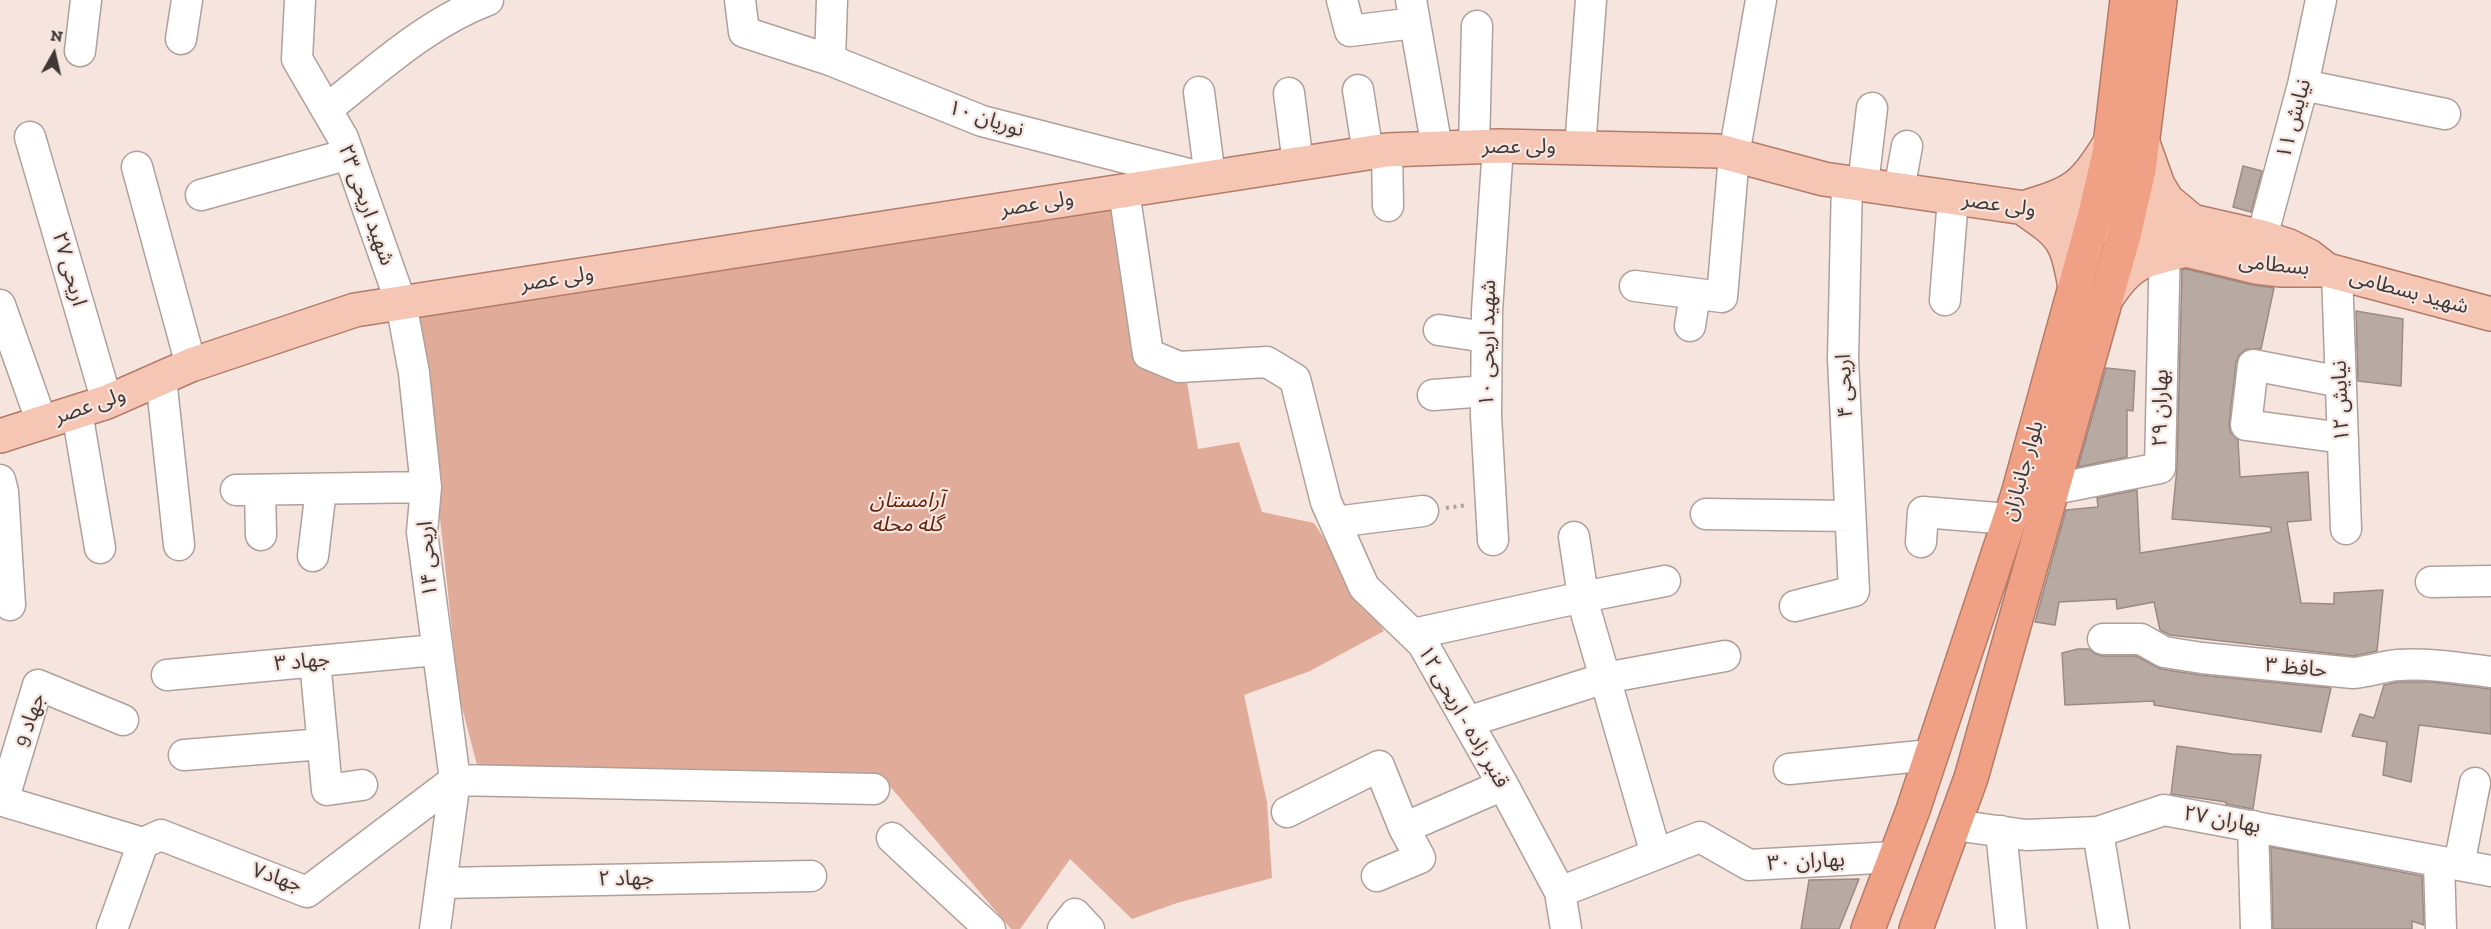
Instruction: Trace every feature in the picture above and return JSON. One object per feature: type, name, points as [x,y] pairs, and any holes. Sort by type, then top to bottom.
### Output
[{"type":"highway","name":"بلوار جانبازان","points":[[1868,929],[1931,755],[2009,519],[2075,287],[2094,218],[2110,143],[2127,0]]},
{"type":"highway","name":"بلوار جانبازان","points":[[1916,929],[1971,778],[2108,296],[2143,143],[2160,0]]},
{"type":"main road","points":[[2023,208],[2074,189],[2088,177],[2110,143]]},
{"type":"main road","points":[[2108,296],[2120,278],[2135,265],[2175,242],[2167,200],[2158,185],[2143,143]]},
{"type":"main road","name":"ولی عصر","points":[[0,436],[92,407],[191,365],[355,310],[1377,152],[1486,147],[1719,151],[1824,179],[2094,218]]},
{"type":"main road","points":[[2023,208],[2049,226],[2062,239],[2069,253],[2075,287]]},
{"type":"main road","name":"بسطامی","points":[[2094,218],[2127,221],[2175,242],[2256,267],[2332,271]]},
{"type":"main road","name":"بسطامی","points":[[2175,242],[2262,237],[2289,246],[2332,271]]},
{"type":"main road","name":"شهید بسطامی","points":[[2332,271],[2491,314]]},
{"type":"street","points":[[80,51],[86,0]]},
{"type":"street","points":[[181,39],[187,0]]},
{"type":"street","name":"شهید اریحی ۲۳","points":[[300,0],[297,59],[327,109],[349,154],[401,303]]},
{"type":"street","points":[[327,109],[427,30],[488,0]]},
{"type":"street","name":"نوریان ۱۰","points":[[740,0],[744,32],[830,60],[982,121],[1207,178]]},
{"type":"street","points":[[830,60],[832,0]]},
{"type":"street","points":[[1342,0],[1350,31],[1413,11],[1437,148]]},
{"type":"street","points":[[1580,148],[1591,0]]},
{"type":"street","points":[[1635,286],[1722,297],[1734,155],[1761,0]]},
{"type":"street","name":"نیایش ۱۱","points":[[2262,237],[2303,85],[2321,0]]},
{"type":"street","name":"شهید اریحی ۱۰","points":[[1477,26],[1490,242],[1486,391],[1493,540]]},
{"type":"street","points":[[2303,85],[2445,114]]},
{"type":"street","points":[[1358,90],[1377,152],[1388,206]]},
{"type":"street","points":[[1199,92],[1207,178]]},
{"type":"street","points":[[1289,93],[1298,164]]},
{"type":"street","name":"اریحی ۴","points":[[1795,606],[1854,591],[1843,359],[1855,183],[1872,108]]},
{"type":"street","name":"اریحی ۲۷","points":[[30,137],[92,407],[100,548]]},
{"type":"street","points":[[1899,190],[1907,146]]},
{"type":"street","points":[[201,195],[349,154]]},
{"type":"street","points":[[137,167],[191,365]]},
{"type":"street","name":"قنبر زاده - اریحی ۱۲","points":[[1124,191],[1148,354],[1179,367],[1267,362],[1295,379],[1326,502],[1364,587],[1423,644],[1503,785],[1560,892],[1566,929]]},
{"type":"street","points":[[1945,300],[1953,198]]},
{"type":"street","name":"بهاران ۲۹","points":[[2054,489],[2160,468],[2175,242]]},
{"type":"street","name":"نیایش ۱۲","points":[[2332,271],[2341,382],[2346,529]]},
{"type":"street","points":[[1690,326],[1695,294]]},
{"type":"street","name":"اریحی ۱۴","points":[[401,303],[414,373],[426,487],[422,532],[455,780],[435,929]]},
{"type":"street","points":[[0,305],[42,423]]},
{"type":"street","points":[[1439,330],[1486,338]]},
{"type":"street","points":[[2341,382],[2253,365],[2246,424],[2343,438]]},
{"type":"street","points":[[161,378],[178,545]]},
{"type":"street","points":[[1433,395],[1486,391]]},
{"type":"street","points":[[0,480],[3,492],[10,605]]},
{"type":"street","points":[[261,535],[248,490],[426,487]]},
{"type":"street","points":[[313,556],[321,489]]},
{"type":"street","points":[[1335,522],[1423,511]]},
{"type":"street","points":[[1921,542],[1923,512],[2009,519]]},
{"type":"street","points":[[1706,514],[1850,516]]},
{"type":"street","points":[[1560,892],[1656,854],[1583,597],[1574,537]]},
{"type":"street","points":[[1413,634],[1665,581]]},
{"type":"street","points":[[2431,582],[2491,581]]},
{"type":"street","name":"حافظ ۳","points":[[2103,639],[2141,639],[2164,652],[2202,658],[2353,673],[2376,671],[2396,665],[2428,664],[2491,672]]},
{"type":"street","name":"جهاد ۳","points":[[166,675],[436,650]]},
{"type":"street","points":[[1467,722],[1605,678],[1725,656]]},
{"type":"street","points":[[315,661],[327,790],[362,785]]},
{"type":"street","name":"جهاد 9","points":[[123,720],[38,685],[3,801],[143,843]]},
{"type":"street","points":[[184,755],[323,744]]},
{"type":"street","points":[[1789,769],[1931,755]]},
{"type":"street","points":[[1287,812],[1379,766],[1404,828],[1420,858],[1377,876]]},
{"type":"street","points":[[455,780],[874,789]]},
{"type":"street","name":"جهاد۷","points":[[143,843],[161,835],[308,892],[455,780]]},
{"type":"street","points":[[2441,929],[2449,863],[2475,783]]},
{"type":"street","points":[[1404,828],[1503,785]]},
{"type":"street","name":"بهاران ۲۷","points":[[1954,825],[2026,835],[2098,832],[2164,810],[2491,872]]},
{"type":"street","points":[[2253,826],[2256,929]]},
{"type":"street","points":[[2001,831],[2011,929]]},
{"type":"street","points":[[2098,832],[2114,929]]},
{"type":"street","name":"بهاران ۳۰","points":[[1656,854],[1700,837],[1749,865],[1895,857]]},
{"type":"street","points":[[892,838],[990,929]]},
{"type":"street","points":[[112,929],[143,843]]},
{"type":"street","name":"جهاد ۲","points":[[441,883],[811,876]]},
{"type":"street","points":[[1063,929],[1075,914],[1089,929]]},
{"type":"path","points":[[1423,511],[1492,501]]},
{"type":"green space","name":"آرامستان گله محله","points":[[1112,206],[1139,367],[1187,382],[1198,449],[1239,442],[1262,512],[1314,523],[1384,631],[1310,671],[1244,695],[1267,802],[1272,878],[1177,903],[1132,919],[1070,859],[1020,929],[1011,929],[888,784],[482,784],[459,696],[418,312]]},
{"type":"building","points":[[2243,166],[2262,171],[2251,212],[2233,207]]},
{"type":"building","points":[[2182,270],[2274,288],[2261,349],[2246,349],[2239,355],[2236,363],[2229,424],[2230,432],[2238,440],[2240,477],[2308,472],[2311,520],[2287,522],[2301,603],[2334,604],[2334,593],[2383,590],[2377,651],[2353,656],[2170,635],[2160,630],[2154,602],[2117,609],[2116,599],[2059,602],[2055,625],[2035,622],[2066,510],[2098,507],[2097,498],[2137,490],[2140,553],[2271,532],[2271,527],[2172,519],[2177,468]]},
{"type":"building","points":[[2356,311],[2403,319],[2401,386],[2358,381]]},
{"type":"building","points":[[2106,368],[2135,371],[2133,411],[2127,410],[2127,457],[2078,467]]},
{"type":"building","points":[[2089,649],[2103,656],[2136,656],[2161,669],[2199,675],[2331,688],[2321,732],[2154,705],[2154,701],[2065,705],[2062,653]]},
{"type":"building","points":[[2399,682],[2432,682],[2491,689],[2491,734],[2419,725],[2411,782],[2383,775],[2387,742],[2352,736],[2360,714],[2374,718],[2384,685]]},
{"type":"building","points":[[2177,746],[2232,754],[2261,755],[2253,809],[2226,804],[2226,802],[2171,794]]},
{"type":"building","points":[[2271,847],[2422,876],[2424,925],[2412,921],[2412,929],[2273,929]]},
{"type":"building","points":[[1859,879],[1839,929],[1801,929],[1809,880]]}]
